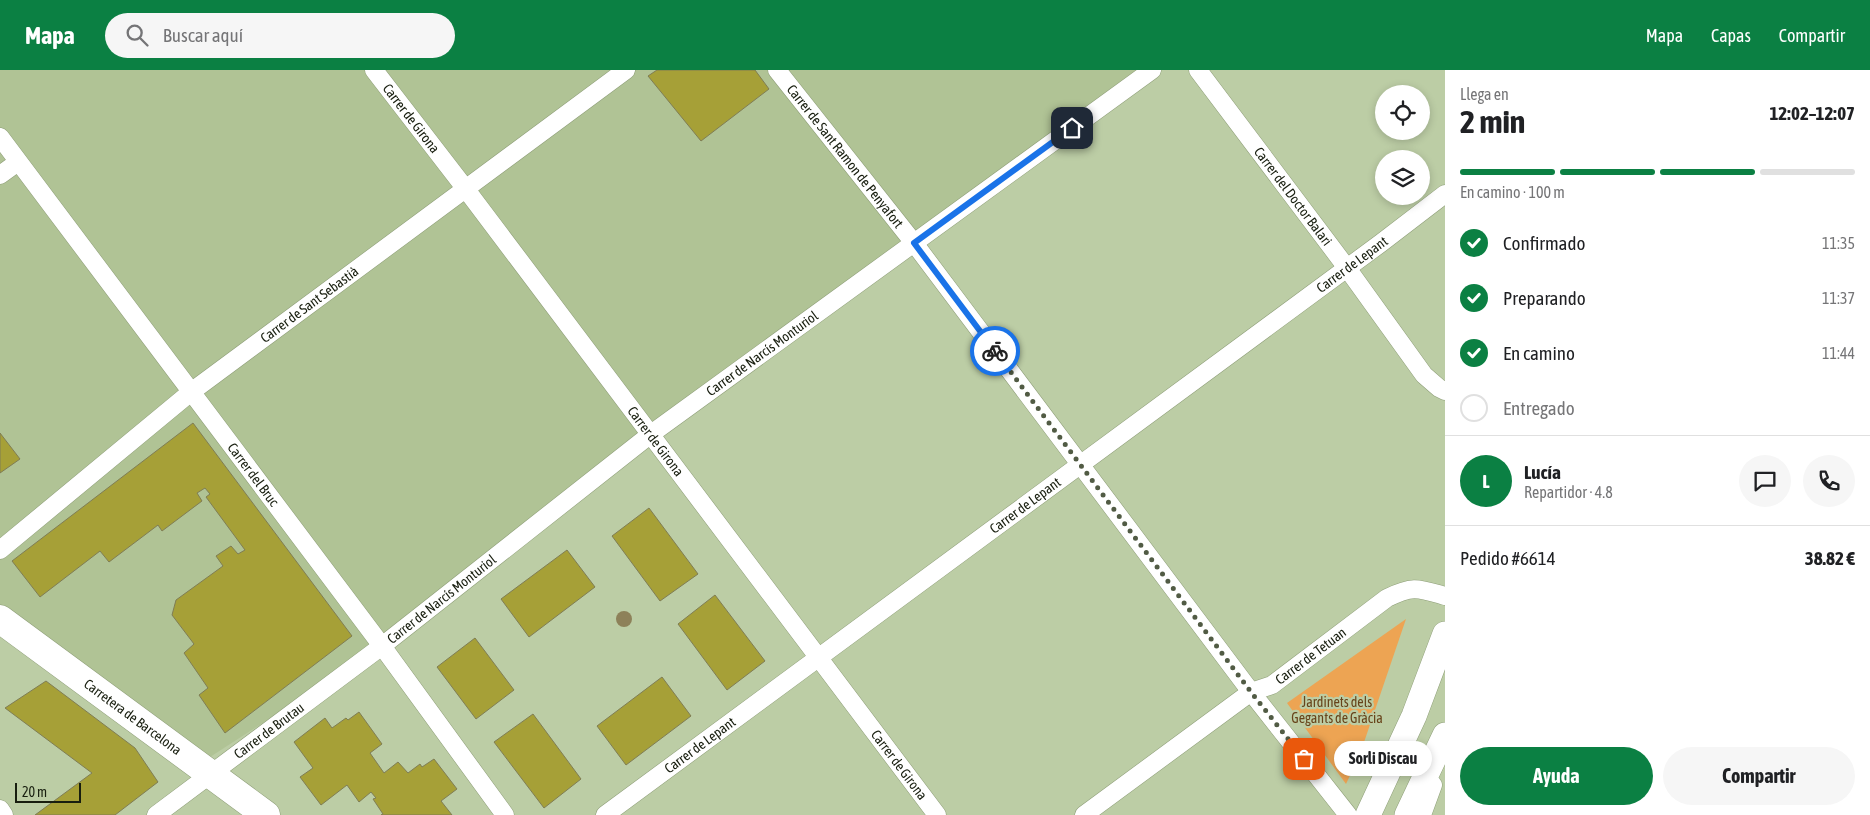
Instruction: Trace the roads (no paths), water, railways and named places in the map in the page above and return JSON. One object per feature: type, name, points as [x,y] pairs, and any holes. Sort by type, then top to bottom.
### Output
[{"type":"main road","name":"Carretera de Barcelona","points":[[0,619],[266,815]]},
{"type":"street","name":"Carrer de Girona","points":[[374,70],[937,815]]},
{"type":"street","name":"Carrer de Sant Sebastià","points":[[0,550],[191,392],[626,70]]},
{"type":"street","name":"Carrer de Sant Ramon de Penyafort","points":[[777,70],[914,243],[1251,692],[1348,815]]},
{"type":"street","name":"Carrer de Narcís Monturiol","points":[[382,646],[650,434],[1152,70]]},
{"type":"street","name":"Carrer del Doctor Balari","points":[[1198,70],[1347,268],[1424,375],[1439,388],[1445,390]]},
{"type":"street","name":"Carrer del Bruc","points":[[0,137],[382,646],[505,815]]},
{"type":"street","points":[[0,175],[18,162]]},
{"type":"street","name":"Carrer de Lepant","points":[[605,815],[1445,194]]},
{"type":"street","name":"Carrer de Tetuan","points":[[1084,815],[1251,692],[1272,685],[1386,598],[1413,588],[1445,596]]},
{"type":"street","points":[[1368,815],[1414,716],[1445,634]]},
{"type":"street","name":"Carrer de Brutau","points":[[156,815],[382,646]]},
{"type":"street","points":[[1407,815],[1445,735]]},
{"type":"street","points":[[1422,815],[1445,755]]},
{"type":"street","points":[[0,809],[4,815]]},
{"type":"place","name":"Sorli Discau","points":[[1304,759]]},
{"type":"park label","name":"Jardinets dels Gegants de Gràcia","points":[[1337,710]]}]
